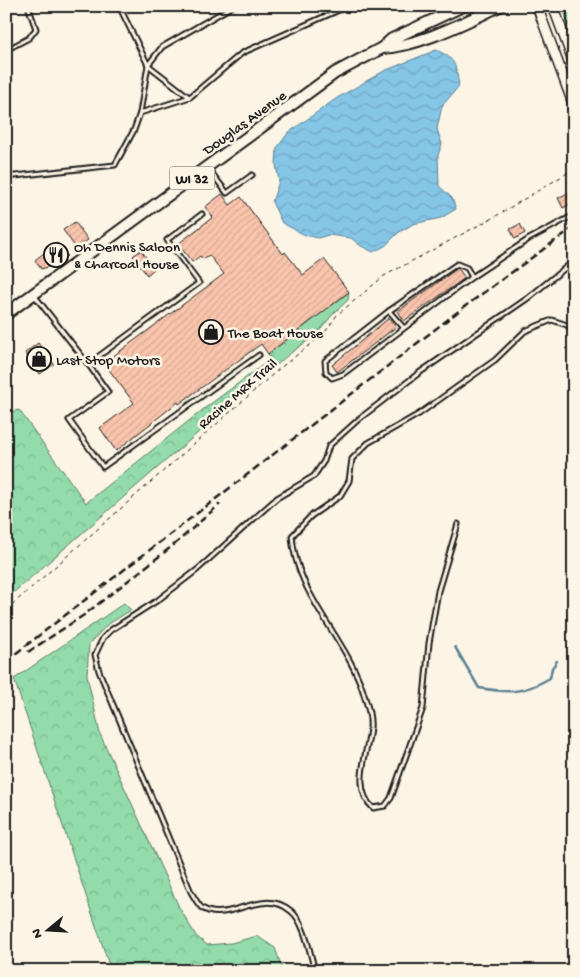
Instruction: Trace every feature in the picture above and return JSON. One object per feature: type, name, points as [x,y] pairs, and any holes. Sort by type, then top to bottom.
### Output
[{"type":"main road","name":"Douglas Avenue","points":[[6,314],[335,73],[382,48],[392,39],[463,6]]},
{"type":"main road","name":"Douglas Avenue","points":[[382,48],[397,48],[500,6]]},
{"type":"street","points":[[537,6],[574,106]]},
{"type":"street","points":[[553,7],[574,63]]},
{"type":"lane","points":[[6,50],[29,38],[36,29],[28,6]]},
{"type":"lane","points":[[119,6],[148,65],[190,97]]},
{"type":"lane","points":[[6,177],[115,165],[134,130],[140,113],[148,65],[162,47],[233,6]]},
{"type":"lane","points":[[140,113],[190,97],[242,53],[348,6]]},
{"type":"lane","points":[[207,167],[227,193],[252,175]]},
{"type":"lane","points":[[88,364],[199,283],[167,240],[202,214]]},
{"type":"lane","points":[[472,277],[467,268],[457,264],[389,311],[325,361],[326,372],[332,378],[343,374],[472,277],[529,239],[574,215]]},
{"type":"lane","points":[[315,971],[305,935],[291,911],[275,903],[255,902],[232,910],[215,913],[201,908],[191,892],[98,671],[95,655],[103,638],[111,630],[158,600],[197,570],[277,498],[314,476],[324,461],[329,446],[358,419],[420,373],[528,298],[570,264],[574,264]]},
{"type":"lane","points":[[33,294],[108,392],[70,420],[103,467],[259,355]]},
{"type":"lane","points":[[389,311],[404,327]]},
{"type":"lane","points":[[458,524],[438,591],[429,643],[427,682],[423,708],[391,798],[385,806],[373,808],[366,802],[361,784],[370,726],[366,698],[356,673],[304,583],[293,556],[292,536],[310,516],[340,496],[349,481],[352,459],[368,443],[419,414],[495,360],[525,331],[552,320],[567,325],[574,332]]},
{"type":"lane","points":[[564,971],[574,967]]},
{"type":"path","name":"Racine MRK Trail","points":[[6,610],[248,396],[323,335],[337,315],[384,276],[496,216],[574,169]]},
{"type":"green space","points":[[564,6],[574,6],[574,40],[564,11]]},
{"type":"green space","points":[[349,292],[348,300],[333,314],[317,334],[288,355],[6,599],[6,413],[19,410],[86,503],[205,408],[271,359],[268,354]]},
{"type":"green space","points":[[124,603],[131,610],[107,625],[89,644],[87,675],[100,734],[179,907],[196,936],[207,945],[231,943],[257,936],[275,948],[283,971],[111,971],[14,679]]},
{"type":"water","points":[[436,50],[448,56],[454,64],[459,86],[442,106],[437,129],[442,144],[438,155],[439,186],[452,198],[456,209],[441,218],[413,224],[398,233],[385,246],[373,252],[351,238],[328,235],[318,238],[305,235],[282,223],[272,202],[279,181],[276,165],[277,148],[288,133],[337,98],[384,71]]},
{"type":"building","points":[[574,190],[574,202],[563,208],[558,198]]},
{"type":"building","points":[[222,194],[230,205],[241,197],[283,254],[285,252],[303,275],[324,259],[349,292],[268,354],[261,344],[179,404],[178,402],[116,451],[100,428],[134,403],[104,363],[224,274],[209,255],[203,259],[200,256],[192,262],[178,244],[213,217],[205,207]]},
{"type":"building","points":[[75,222],[88,240],[76,248],[63,230]]},
{"type":"building","points":[[520,224],[525,233],[515,239],[510,229]]},
{"type":"building","name":"Oh Dennis Saloon & Charcoal House","points":[[57,243],[67,256],[53,265],[41,269],[35,260]]},
{"type":"building","points":[[141,250],[154,269],[147,275],[133,256]]},
{"type":"building","points":[[458,268],[465,278],[404,321],[398,311]]},
{"type":"building","points":[[389,318],[396,327],[337,372],[332,365]]},
{"type":"building","name":"Last Stop Motors","points":[[38,343],[54,364],[40,374],[25,353]]},
{"type":"waterway","points":[[455,647],[479,688],[490,690],[516,691],[531,687],[550,678],[552,668],[557,661]]},
{"type":"railway","points":[[6,661],[464,307],[574,227]]},
{"type":"railway","points":[[28,652],[84,615],[175,544],[220,504]]},
{"type":"place","name":"Oh Dennis Saloon & Charcoal House","points":[[56,255]]},
{"type":"place","name":"The Boat House","points":[[211,332]]},
{"type":"place","name":"Last Stop Motors","points":[[39,359]]}]
